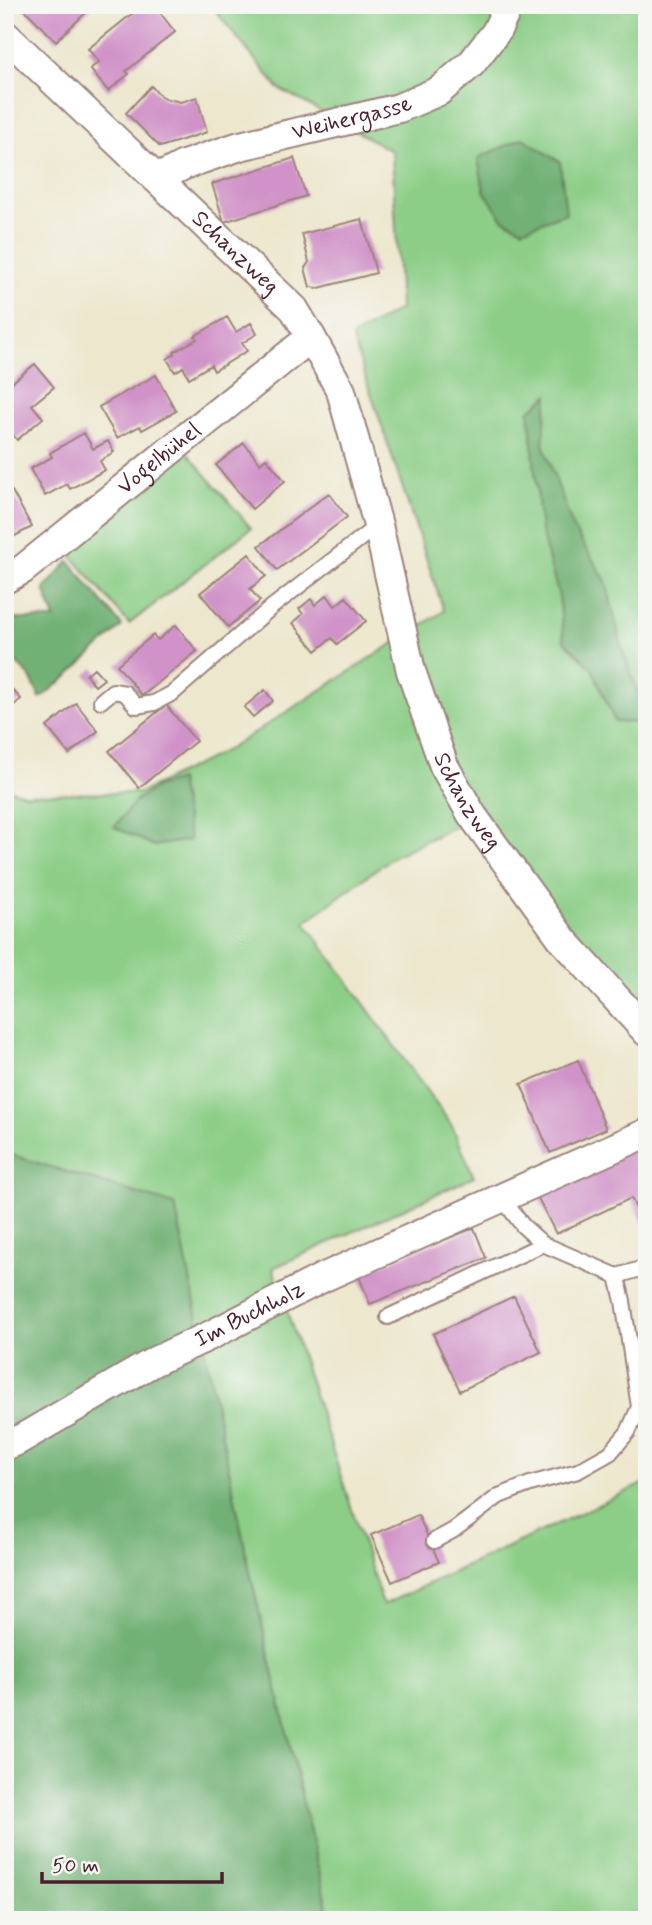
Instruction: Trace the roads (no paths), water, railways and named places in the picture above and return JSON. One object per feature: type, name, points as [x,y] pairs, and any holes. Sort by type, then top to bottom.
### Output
[{"type":"street","name":"Weihergasse","points":[[157,179],[184,165],[240,146],[400,108],[439,90],[471,64],[496,32],[509,5]]},
{"type":"street","name":"Schanzweg","points":[[5,35],[294,309],[341,391],[378,525],[411,671],[444,766],[472,815],[563,940],[647,1032]]},
{"type":"street","name":"Vogelbühel","points":[[5,579],[22,570],[312,337]]},
{"type":"street","name":"Im Buchholz","points":[[5,1446],[155,1361],[322,1279],[647,1133]]},
{"type":"lane","points":[[101,701],[113,691],[125,693],[136,706],[154,703],[173,693],[272,607],[378,525]]},
{"type":"lane","points":[[502,1199],[523,1226],[544,1244],[617,1276],[647,1267]]},
{"type":"lane","points":[[388,1317],[544,1244]]},
{"type":"lane","points":[[434,1541],[454,1530],[499,1496],[578,1471],[610,1453],[628,1432],[643,1403],[617,1276]]}]
